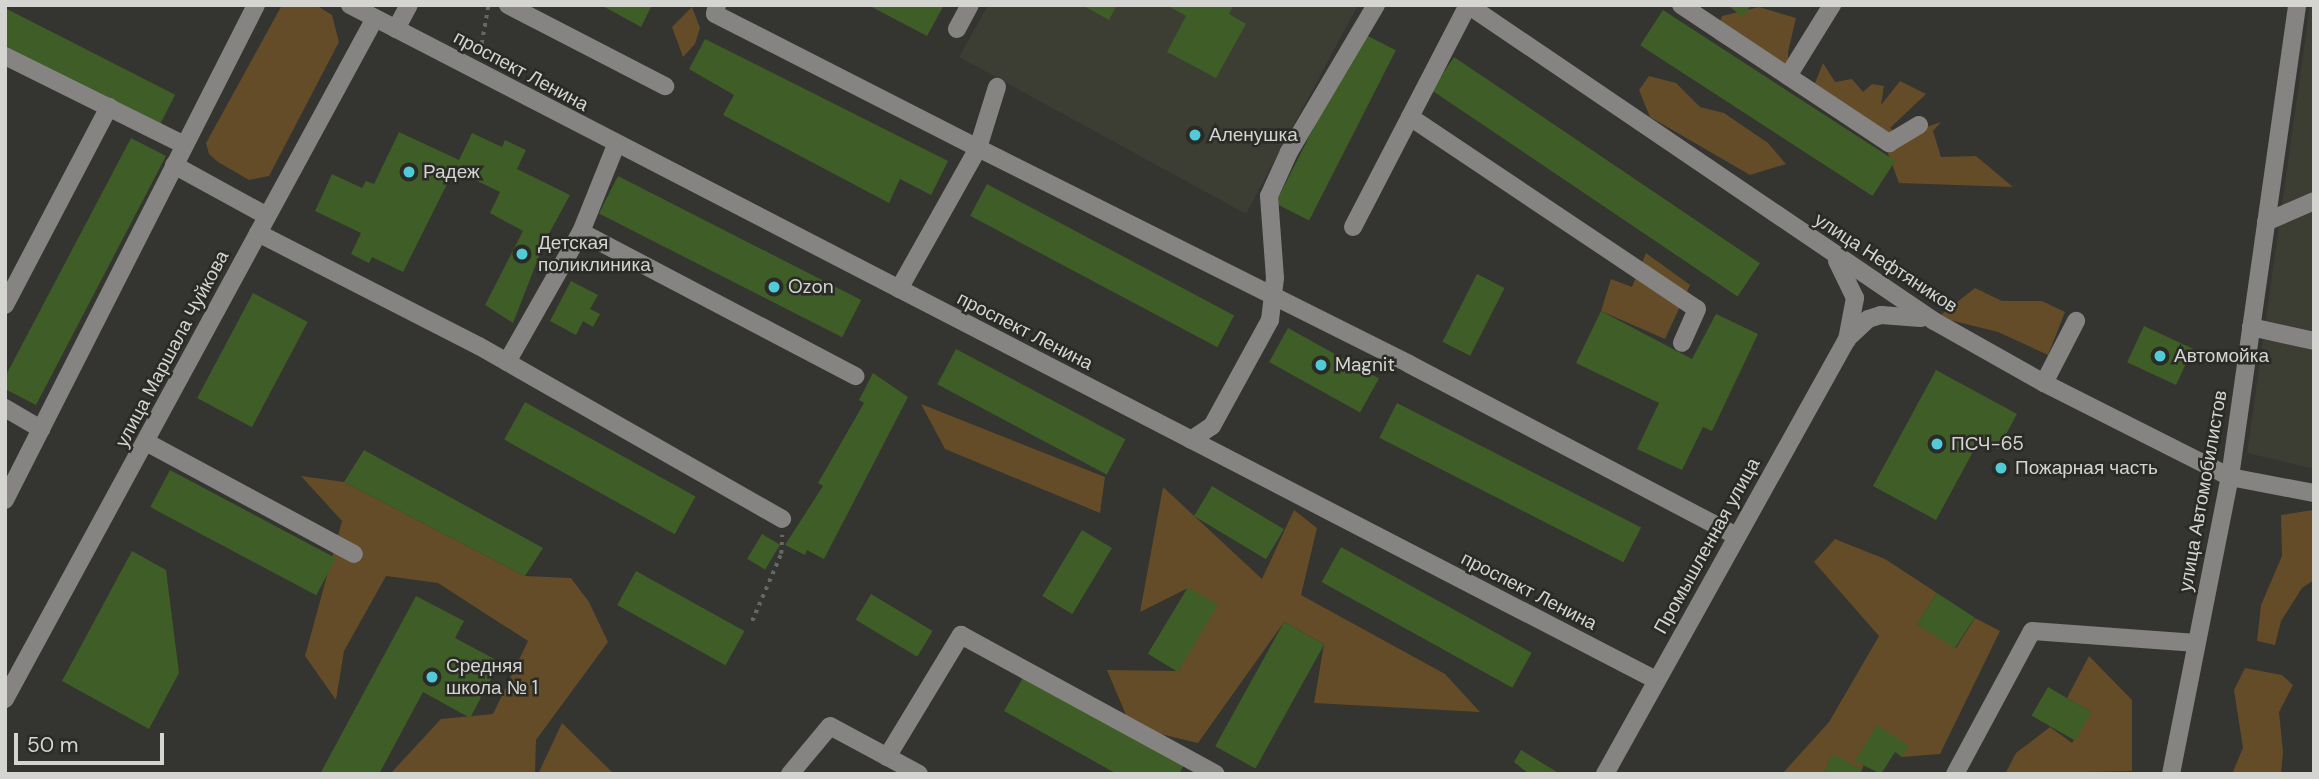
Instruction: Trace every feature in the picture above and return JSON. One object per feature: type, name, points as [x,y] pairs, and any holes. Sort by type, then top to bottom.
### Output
[{"type":"street","points":[[5,500],[256,5]]},
{"type":"street","name":"проспект Ленина","points":[[350,5],[616,145],[1656,680]]},
{"type":"street","points":[[396,29],[409,5]]},
{"type":"street","points":[[508,5],[665,86]]},
{"type":"street","points":[[717,5],[715,14],[1273,299],[1409,364],[1737,536]]},
{"type":"street","points":[[957,29],[970,5]]},
{"type":"street","points":[[1191,440],[1212,426],[1251,362],[1270,320],[1273,299],[1269,196],[1289,152],[1376,5]]},
{"type":"street","points":[[1353,227],[1468,5]]},
{"type":"street","name":"улица Нефтяников","points":[[1468,5],[1934,321],[2044,383],[2230,477],[2314,493]]},
{"type":"street","points":[[1681,5],[1889,143],[1919,125]]},
{"type":"street","points":[[1788,76],[1832,5]]},
{"type":"street","name":"улица Автомобилистов","points":[[2171,774],[2230,477],[2266,222],[2292,9]]},
{"type":"street","name":"улица Маршала Чуйкова","points":[[5,699],[375,18]]},
{"type":"street","points":[[7,61],[109,107],[184,145]]},
{"type":"street","points":[[899,289],[978,148],[997,87]]},
{"type":"street","points":[[5,305],[109,107]]},
{"type":"street","points":[[1410,117],[1697,309],[1682,343]]},
{"type":"street","points":[[507,362],[581,232],[616,145]]},
{"type":"street","points":[[174,165],[267,216]]},
{"type":"street","points":[[2266,222],[2314,201]]},
{"type":"street","points":[[581,232],[855,376]]},
{"type":"street","points":[[258,233],[479,346],[782,519]]},
{"type":"street","name":"Промышленная улица","points":[[1833,255],[1855,298],[1847,340]]},
{"type":"street","name":"Промышленная улица","points":[[1605,774],[1847,340],[1868,319],[1881,314],[1903,313],[1934,321]]},
{"type":"street","points":[[2044,383],[2076,321]]},
{"type":"street","points":[[2251,327],[2314,341]]},
{"type":"street","points":[[5,408],[41,429]]},
{"type":"street","points":[[146,442],[354,554]]},
{"type":"street","points":[[1955,774],[2032,631],[2197,643]]},
{"type":"street","points":[[887,757],[961,635],[1194,769],[1216,774]]},
{"type":"street","points":[[790,774],[830,726],[919,774]]},
{"type":"path","points":[[477,71],[489,5]]},
{"type":"path","points":[[752,621],[780,554],[782,519]]},
{"type":"shaded area","points":[[282,5],[316,5],[332,15],[339,42],[269,176],[249,180],[218,162],[209,154],[206,143]]},
{"type":"shaded area","name":"Аленушка","points":[[988,5],[1358,5],[1246,214],[959,57]]},
{"type":"shaded area","points":[[2310,5],[2314,5],[2314,469],[2247,453]]},
{"type":"shaded area","points":[[692,7],[700,28],[695,44],[683,57],[672,27]]},
{"type":"shaded area","points":[[1759,7],[1796,18],[1788,52],[1788,83],[1715,39],[1722,16]]},
{"type":"shaded area","points":[[1823,63],[1835,82],[1852,79],[1863,92],[1872,84],[1884,86],[1881,105],[1900,81],[1926,94],[1890,128],[1900,136],[1941,122],[1933,131],[1941,157],[1976,156],[2013,187],[1899,183],[1886,148],[1809,98]]},
{"type":"shaded area","points":[[1649,76],[1676,83],[1700,107],[1724,113],[1768,143],[1786,164],[1750,175],[1650,117],[1639,90]]},
{"type":"shaded area","points":[[1646,253],[1690,285],[1665,339],[1601,311],[1611,279],[1632,287]]},
{"type":"shaded area","points":[[1975,288],[2002,301],[2042,301],[2065,312],[2048,355],[1998,332],[1938,317]]},
{"type":"shaded area","points":[[921,404],[1105,477],[1100,513],[945,449]]},
{"type":"shaded area","points":[[301,476],[344,482],[525,576],[571,578],[589,602],[608,642],[536,740],[535,774],[390,774],[441,719],[493,714],[528,641],[438,583],[386,576],[344,651],[336,700],[305,656],[342,521]]},
{"type":"shaded area","points":[[1163,487],[1262,579],[1294,510],[1317,528],[1301,595],[1445,674],[1480,712],[1314,703],[1324,644],[1284,622],[1198,743],[1131,727],[1107,670],[1179,671],[1188,588],[1140,612]]},
{"type":"shaded area","points":[[2313,510],[2314,580],[2302,588],[2281,621],[2275,645],[2257,641],[2261,605],[2282,556],[2281,515]]},
{"type":"shaded area","points":[[1835,539],[1885,559],[1937,593],[1917,624],[1956,648],[1975,618],[2000,631],[1940,754],[1902,757],[1877,726],[1862,770],[1833,755],[1823,774],[1782,774],[1829,722],[1879,636],[1814,562]]},
{"type":"shaded area","points":[[2089,656],[2132,700],[2132,771],[2005,774],[2016,753],[2050,727],[2072,743],[2091,712],[2067,698]]},
{"type":"shaded area","points":[[2245,668],[2282,675],[2293,685],[2279,712],[2283,752],[2281,774],[2232,774],[2243,748],[2234,690]]},
{"type":"shaded area","points":[[562,723],[614,774],[538,774]]},
{"type":"building","points":[[601,5],[652,5],[641,27]]},
{"type":"building","points":[[868,5],[944,5],[927,36]]},
{"type":"building","points":[[1082,5],[1117,5],[1109,20]]},
{"type":"building","points":[[1166,5],[1234,5],[1229,14],[1246,24],[1216,78],[1167,52],[1186,16]]},
{"type":"building","points":[[1727,5],[1751,5],[1743,17]]},
{"type":"building","points":[[5,8],[175,95],[157,131],[5,54]]},
{"type":"building","points":[[1663,10],[1895,161],[1872,196],[1640,45]]},
{"type":"building","points":[[1362,33],[1396,50],[1309,220],[1275,203]]},
{"type":"building","points":[[705,39],[948,161],[931,195],[900,179],[889,203],[723,115],[734,95],[689,69]]},
{"type":"building","points":[[1454,57],[1760,263],[1738,297],[1432,90]]},
{"type":"building","points":[[399,132],[459,160],[472,133],[502,147],[505,140],[526,150],[517,169],[570,195],[545,241],[513,323],[485,305],[523,231],[490,213],[500,192],[454,170],[403,272],[372,257],[369,263],[351,254],[361,233],[315,211],[332,174],[362,188],[366,181],[374,184]]},
{"type":"building","points":[[131,138],[166,156],[36,405],[5,389],[5,377]]},
{"type":"building","points":[[618,176],[861,300],[842,337],[599,213]]},
{"type":"building","points":[[987,184],[1234,315],[1217,347],[970,216]]},
{"type":"building","points":[[1477,274],[1505,288],[1470,356],[1442,342]]},
{"type":"building","points":[[571,281],[598,295],[590,309],[600,314],[593,327],[583,321],[576,335],[550,321]]},
{"type":"building","points":[[253,293],[308,322],[252,427],[197,398]]},
{"type":"building","points":[[1601,311],[1692,359],[1716,314],[1758,334],[1712,431],[1703,427],[1682,470],[1637,449],[1659,403],[1576,363]]},
{"type":"building","name":"Автомойка","points":[[2144,326],[2193,349],[2176,385],[2127,362]]},
{"type":"building","points":[[1288,328],[1379,378],[1360,413],[1269,362]]},
{"type":"building","points":[[956,349],[1126,439],[1107,474],[937,384]]},
{"type":"building","name":"ПСЧ-65","points":[[1936,370],[2017,414],[1998,449],[1980,439],[1936,520],[1873,486]]},
{"type":"building","points":[[873,373],[908,397],[824,559],[807,550],[805,555],[785,545],[823,486],[818,483],[864,403],[859,400]]},
{"type":"building","points":[[525,402],[696,497],[675,534],[504,440]]},
{"type":"building","points":[[1397,403],[1641,527],[1623,562],[1379,438]]},
{"type":"building","points":[[364,450],[543,548],[525,576],[344,482]]},
{"type":"building","points":[[170,470],[336,558],[316,595],[150,507]]},
{"type":"building","points":[[1212,486],[1284,529],[1266,559],[1194,516]]},
{"type":"building","points":[[1082,530],[1112,548],[1072,614],[1042,596]]},
{"type":"building","points":[[762,534],[780,545],[765,570],[747,559]]},
{"type":"building","points":[[1341,547],[1532,653],[1512,688],[1322,582]]},
{"type":"building","points":[[132,551],[166,570],[179,673],[149,729],[62,681]]},
{"type":"building","points":[[636,571],[744,631],[726,665],[617,605]]},
{"type":"building","points":[[1188,587],[1218,605],[1178,672],[1148,654]]},
{"type":"building","points":[[1937,593],[1975,618],[1955,649],[1917,624]]},
{"type":"building","points":[[871,594],[933,631],[917,657],[856,620]]},
{"type":"building","name":"Средняя школа № 1","points":[[416,596],[464,621],[455,638],[500,662],[470,718],[423,692],[379,774],[320,774]]},
{"type":"building","points":[[1284,622],[1324,644],[1255,768],[1215,746]]},
{"type":"building","points":[[1024,676],[1184,765],[1179,774],[1117,774],[1004,711]]},
{"type":"building","points":[[2048,687],[2091,712],[2075,741],[2032,716]]},
{"type":"building","points":[[1877,725],[1909,746],[1902,757],[1895,752],[1881,774],[1855,761]]},
{"type":"building","points":[[1521,750],[1557,772],[1556,774],[1529,774],[1514,762]]},
{"type":"building","points":[[1833,754],[1862,770],[1860,774],[1823,774]]},
{"type":"place","name":"Аленушка","points":[[1195,135]]},
{"type":"place","name":"Радеж","points":[[409,172]]},
{"type":"place","name":"Детская поликлиника","points":[[522,254]]},
{"type":"place","name":"Ozon","points":[[774,287]]},
{"type":"place","name":"Автомойка","points":[[2160,356]]},
{"type":"place","name":"Magnit","points":[[1321,365]]},
{"type":"place","name":"ПСЧ-65","points":[[1937,444]]},
{"type":"place","name":"Пожарная часть","points":[[2001,468]]},
{"type":"place","name":"Средняя школа № 1","points":[[432,677]]}]
